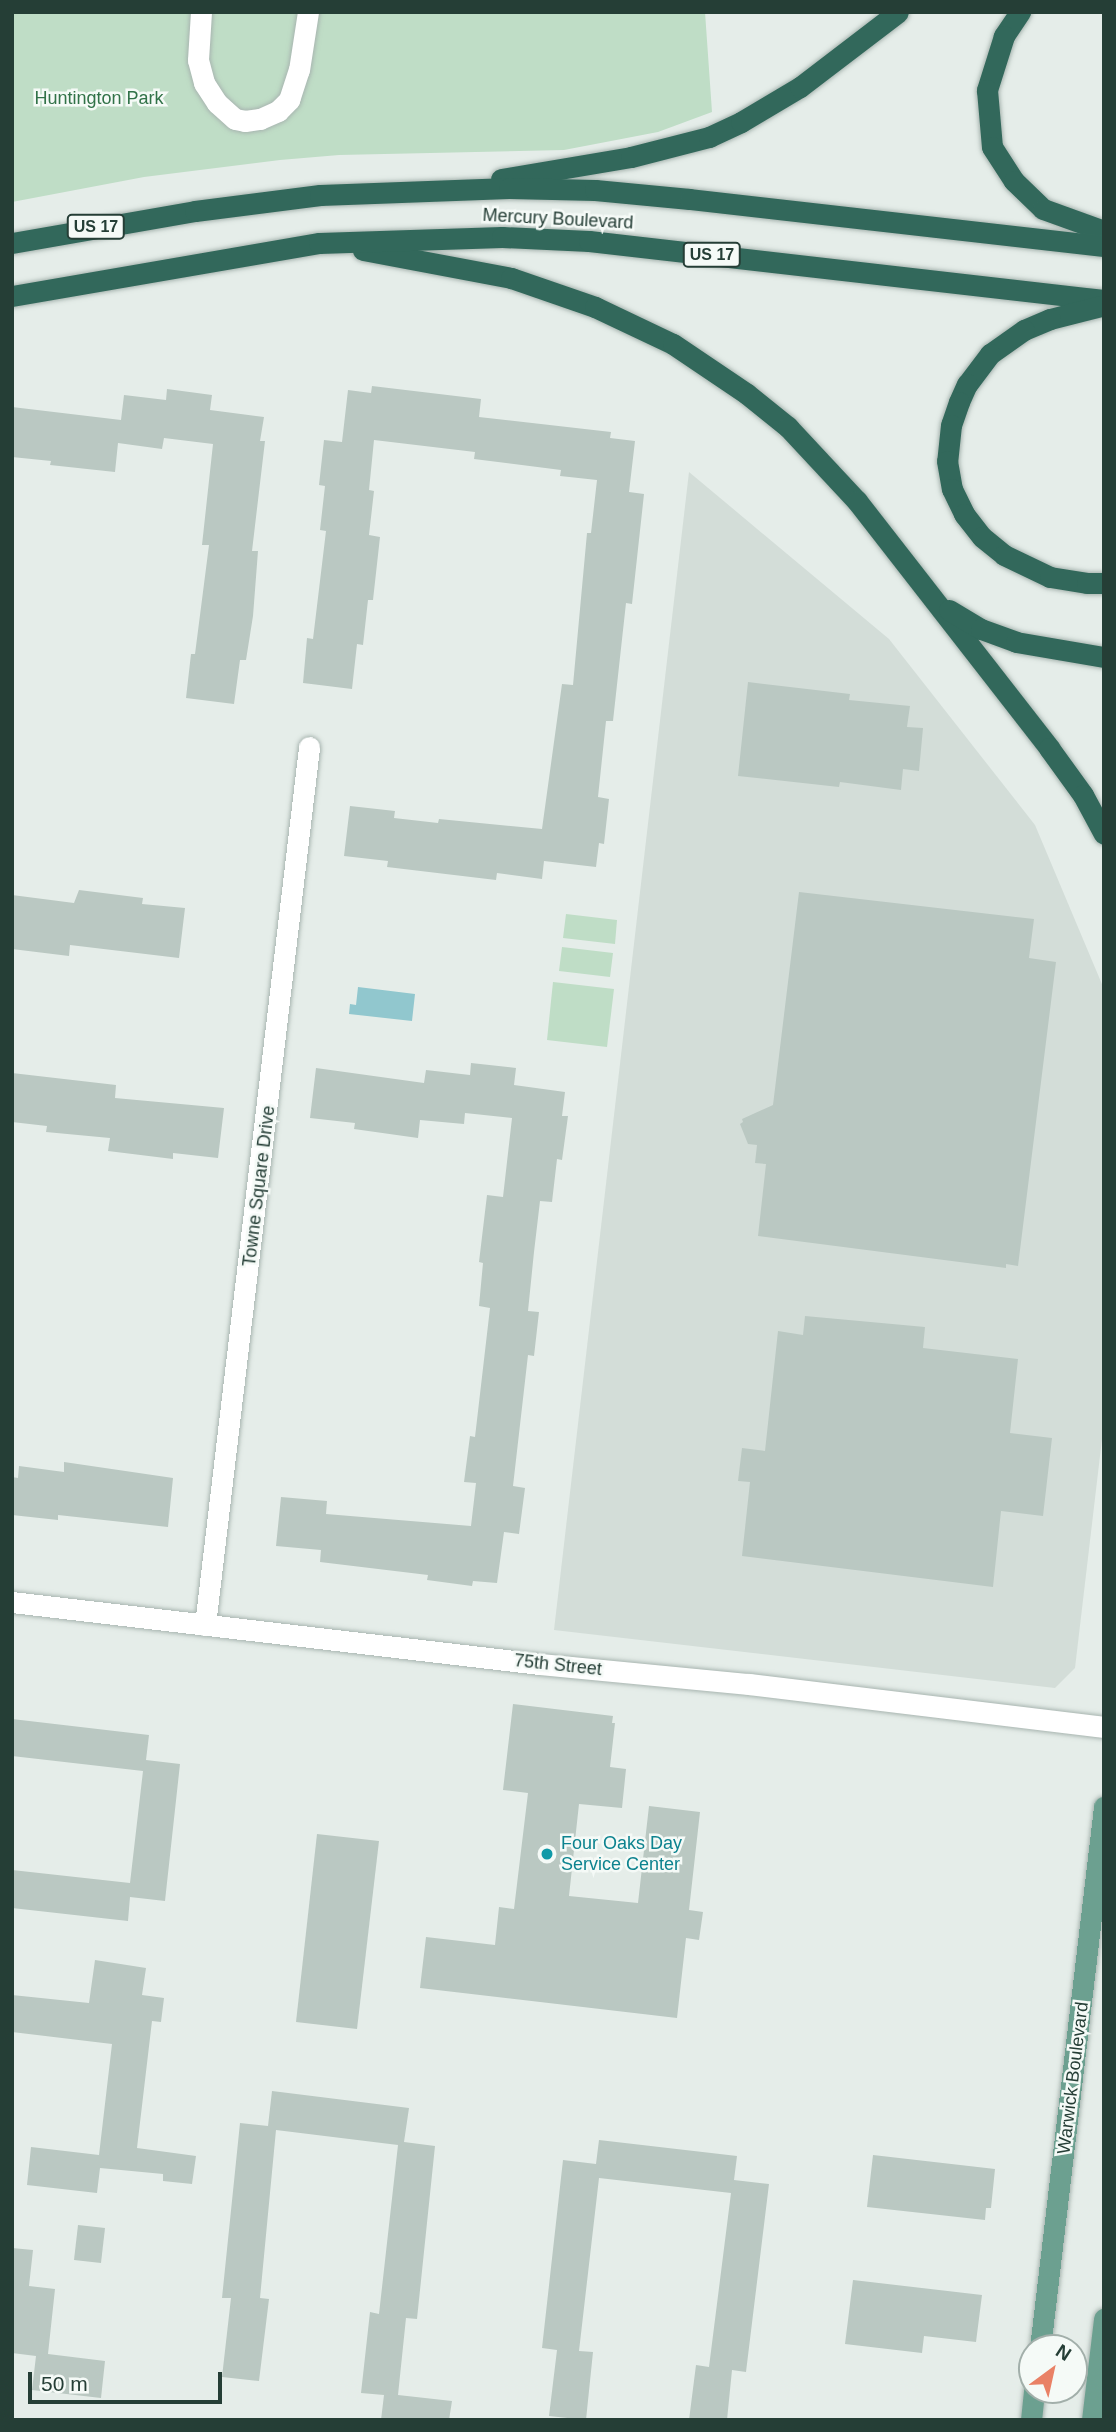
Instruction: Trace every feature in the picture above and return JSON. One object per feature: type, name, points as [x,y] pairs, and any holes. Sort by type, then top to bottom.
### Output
[{"type":"highway","points":[[447,190],[546,169],[632,157],[709,137],[741,122],[800,87],[898,12]]},
{"type":"highway","points":[[1020,12],[1004,36],[987,90],[992,147],[1014,181],[1043,209],[1104,231]]},
{"type":"highway","name":"Mercury Boulevard","points":[[12,243],[111,224],[273,201],[523,188],[631,193],[1104,246]]},
{"type":"highway","name":"Mercury Boulevard","points":[[12,296],[319,243],[502,237],[589,241],[1104,300]]},
{"type":"highway","points":[[319,243],[436,262],[511,278],[595,307],[673,344],[747,394],[796,435],[857,501],[1049,748],[1083,795],[1104,834]]},
{"type":"highway","points":[[1104,306],[1050,319],[1024,330],[990,354],[967,384],[959,402],[951,425],[947,461],[952,489],[964,514],[982,537],[1004,555],[1050,577],[1104,583]]},
{"type":"highway","points":[[938,604],[981,629],[1016,642],[1104,657]]},
{"type":"main road","name":"Warwick Boulevard","points":[[1042,2334],[1104,1807]]},
{"type":"main road","points":[[1092,2420],[1104,2319]]},
{"type":"street","points":[[201,12],[198,60],[204,83],[217,103],[235,119],[245,121],[260,119],[278,111],[289,100],[301,60],[308,12]]},
{"type":"street","name":"Towne Square Drive","points":[[205,1625],[309,747]]},
{"type":"street","name":"75th Street","points":[[12,1602],[540,1664],[749,1684],[1104,1727]]},
{"type":"shaded area","points":[[689,472],[889,639],[1035,825],[1104,989],[1104,1422],[1075,1668],[1055,1688],[554,1630]]},
{"type":"green space","name":"Huntington Park","points":[[12,12],[705,12],[712,112],[658,132],[564,150],[339,155],[280,160],[144,177],[12,202]]},
{"type":"green space","points":[[566,914],[617,920],[615,944],[563,938]]},
{"type":"green space","points":[[562,947],[613,953],[610,977],[559,971]]},
{"type":"green space","points":[[553,982],[614,989],[607,1047],[547,1040]]},
{"type":"water","points":[[358,987],[415,994],[412,1021],[349,1014],[350,1004],[356,1005]]},
{"type":"building","points":[[372,386],[481,399],[479,417],[611,432],[610,438],[635,441],[629,492],[644,494],[632,604],[626,603],[613,721],[606,721],[598,797],[609,799],[604,844],[599,843],[596,867],[544,861],[542,879],[497,873],[496,880],[387,867],[388,861],[344,856],[350,806],[395,811],[394,818],[438,823],[439,819],[542,829],[562,684],[573,685],[587,533],[591,533],[597,480],[560,476],[561,470],[474,459],[475,452],[374,440],[369,490],[374,491],[369,535],[380,537],[373,600],[368,600],[363,645],[357,644],[352,689],[303,683],[307,638],[313,639],[326,531],[320,530],[325,486],[319,485],[324,440],[342,442],[348,390],[371,393]]},
{"type":"building","points":[[167,389],[212,395],[210,410],[264,417],[260,441],[265,441],[252,551],[258,551],[253,616],[246,660],[240,660],[234,704],[186,698],[191,654],[195,654],[209,545],[202,545],[213,444],[164,438],[162,449],[118,443],[115,472],[50,465],[51,461],[12,457],[12,407],[121,420],[124,395],[166,400]]},
{"type":"building","points":[[748,682],[850,694],[849,700],[910,706],[907,727],[923,728],[919,771],[903,769],[901,790],[840,782],[839,787],[738,776]]},
{"type":"building","points":[[79,890],[143,898],[142,904],[185,908],[179,958],[70,945],[69,956],[12,949],[12,895],[74,903]]},
{"type":"building","points":[[799,892],[1034,919],[1029,958],[1056,962],[1018,1266],[1006,1264],[1006,1268],[758,1236],[766,1164],[755,1163],[757,1145],[748,1144],[740,1124],[742,1119],[773,1105]]},
{"type":"building","points":[[471,1063],[516,1068],[514,1085],[565,1092],[562,1116],[568,1116],[562,1160],[557,1159],[552,1202],[540,1201],[534,1252],[528,1311],[539,1312],[534,1356],[528,1355],[513,1486],[525,1488],[519,1534],[504,1532],[497,1583],[473,1581],[472,1586],[427,1580],[428,1575],[320,1562],[321,1550],[276,1546],[281,1497],[327,1501],[326,1514],[471,1526],[476,1483],[464,1482],[470,1436],[475,1437],[490,1308],[479,1306],[483,1263],[479,1262],[487,1195],[503,1197],[512,1118],[465,1113],[464,1124],[420,1120],[418,1138],[354,1129],[355,1123],[310,1118],[316,1068],[424,1083],[426,1070],[470,1075]]},
{"type":"building","points":[[12,1073],[116,1085],[115,1098],[224,1108],[218,1158],[173,1153],[173,1159],[108,1151],[110,1138],[46,1132],[47,1126],[12,1122]]},
{"type":"building","points":[[805,1316],[925,1327],[923,1348],[1018,1359],[1010,1433],[1052,1438],[1043,1516],[1001,1511],[993,1587],[742,1556],[750,1482],[738,1481],[742,1448],[765,1451],[778,1331],[803,1335]]},
{"type":"building","points":[[64,1462],[173,1478],[168,1527],[58,1515],[58,1520],[12,1515],[12,1477],[18,1478],[19,1466],[64,1472]]},
{"type":"building","name":"Four Oaks Day Service Center","points":[[513,1704],[613,1716],[612,1723],[615,1723],[610,1767],[626,1769],[622,1808],[579,1804],[569,1896],[638,1903],[649,1806],[700,1812],[689,1910],[703,1912],[699,1940],[686,1938],[677,2018],[420,1988],[426,1937],[495,1945],[499,1907],[514,1909],[528,1793],[503,1790]]},
{"type":"building","points":[[12,1719],[149,1735],[146,1760],[180,1764],[165,1901],[130,1897],[128,1921],[12,1908],[12,1870],[130,1883],[143,1771],[12,1756]]},
{"type":"building","points":[[317,1834],[379,1841],[357,2029],[296,2022]]},
{"type":"building","points":[[95,1960],[146,1968],[142,1995],[164,1998],[161,2022],[152,2021],[137,2148],[196,2156],[192,2184],[163,2181],[163,2174],[100,2168],[97,2193],[27,2185],[31,2147],[99,2155],[112,2044],[12,2032],[12,1995],[89,2003]]},
{"type":"building","points":[[272,2091],[409,2108],[404,2142],[435,2146],[417,2319],[406,2318],[398,2395],[452,2401],[449,2420],[381,2420],[384,2395],[361,2393],[370,2312],[379,2314],[398,2145],[276,2130],[260,2298],[269,2299],[259,2381],[222,2377],[231,2298],[222,2298],[240,2123],[268,2126]]},
{"type":"building","points":[[599,2140],[737,2156],[734,2180],[769,2184],[746,2372],[732,2370],[727,2420],[689,2420],[696,2365],[709,2367],[731,2193],[599,2178],[579,2351],[593,2352],[586,2420],[549,2416],[557,2350],[542,2348],[563,2160],[596,2164]]},
{"type":"building","points":[[873,2155],[995,2169],[991,2208],[986,2208],[985,2220],[867,2207]]},
{"type":"building","points":[[78,2225],[105,2228],[101,2263],[74,2260]]},
{"type":"building","points":[[12,2248],[33,2250],[29,2286],[55,2289],[48,2354],[105,2361],[101,2398],[32,2390],[36,2356],[12,2353]]},
{"type":"building","points":[[853,2280],[982,2295],[976,2342],[924,2336],[922,2353],[845,2344]]},
{"type":"place","name":"Four Oaks Day Service Center","points":[[547,1854]]}]
